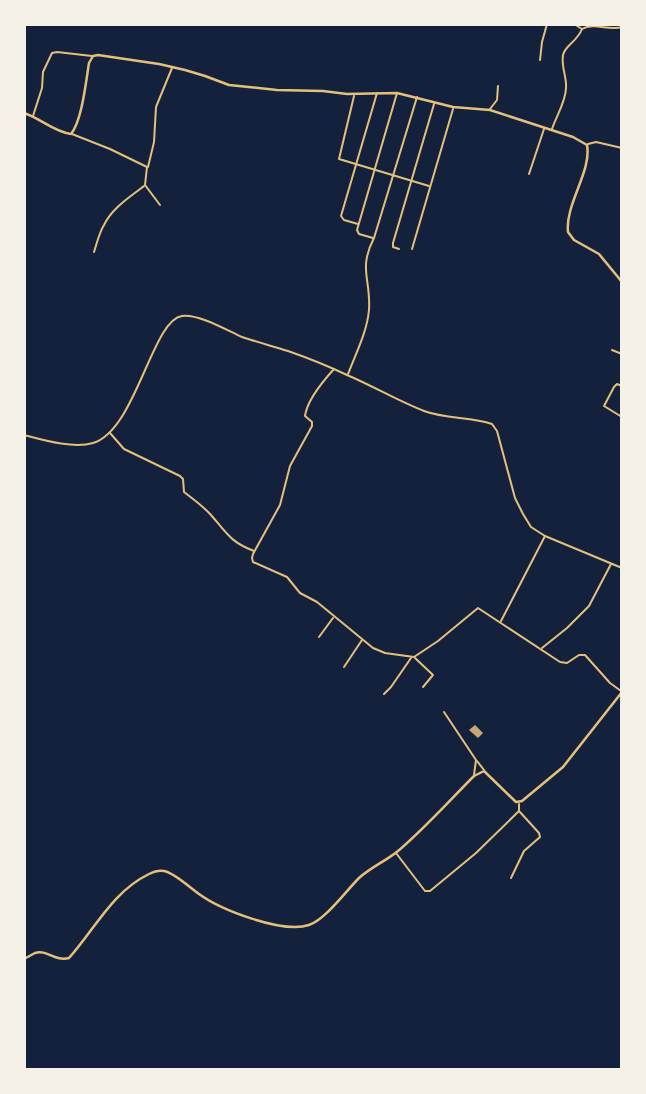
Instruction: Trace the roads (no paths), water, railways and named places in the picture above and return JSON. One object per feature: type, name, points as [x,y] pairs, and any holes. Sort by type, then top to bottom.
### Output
[{"type":"street","points":[[540,60],[547,24]]},
{"type":"street","points":[[574,24],[582,29]]},
{"type":"street","points":[[551,130],[566,92],[563,53],[578,38],[582,29],[590,26],[613,29],[621,27]]},
{"type":"street","points":[[33,116],[43,72],[51,53],[57,52],[114,57],[173,67],[229,85],[277,90],[397,93],[453,107],[490,110],[573,137],[587,145],[596,142],[621,148]]},
{"type":"street","points":[[71,134],[79,118],[89,63],[93,56]]},
{"type":"street","points":[[160,205],[145,185],[154,142],[156,107],[173,67]]},
{"type":"street","points":[[490,110],[497,100],[498,86]]},
{"type":"street","points":[[358,224],[341,218],[377,92]]},
{"type":"street","points":[[355,93],[339,159],[429,186]]},
{"type":"street","points":[[374,238],[358,233],[358,224],[397,93]]},
{"type":"street","points":[[348,375],[368,316],[365,265],[416,97]]},
{"type":"street","points":[[399,249],[393,245],[434,103]]},
{"type":"street","points":[[412,249],[453,107]]},
{"type":"street","points":[[24,113],[147,167]]},
{"type":"street","points":[[529,174],[544,128]]},
{"type":"street","points":[[587,145],[588,156],[568,218],[568,232],[575,240],[599,254],[621,282]]},
{"type":"street","points":[[94,251],[107,219],[145,185]]},
{"type":"street","points":[[24,435],[82,445],[98,441],[119,420],[134,396],[154,349],[167,328],[177,317],[195,317],[242,337],[334,369],[425,411],[495,426],[518,507],[531,527],[545,536],[621,569]]},
{"type":"street","points":[[612,350],[621,354]]},
{"type":"street","points":[[334,369],[321,384],[306,410],[305,416],[312,422],[312,426],[290,466],[280,505],[254,552],[253,562],[286,578],[300,593],[317,602],[380,652],[412,657],[433,674],[423,687]]},
{"type":"street","points":[[621,386],[617,384],[614,387],[604,406],[621,417]]},
{"type":"street","points":[[109,432],[124,449],[180,476],[184,492],[207,511],[233,541],[254,552]]},
{"type":"street","points":[[501,622],[545,536]]},
{"type":"street","points":[[541,648],[589,606],[611,564]]},
{"type":"street","points":[[384,694],[412,657],[438,641],[477,609],[563,663],[584,655],[621,692],[563,767],[519,803]]},
{"type":"street","points":[[320,637],[334,617]]},
{"type":"street","points":[[344,667],[363,639]]},
{"type":"street","points":[[444,712],[484,771],[519,803]]},
{"type":"street","points":[[474,776],[476,760]]},
{"type":"street","points":[[24,959],[38,953],[62,960],[69,958],[117,898],[134,883],[153,872],[167,872],[201,896],[238,913],[278,926],[311,925],[364,874],[396,853],[417,834],[474,776],[484,771]]},
{"type":"street","points":[[511,878],[524,851],[540,837],[519,811],[519,803]]},
{"type":"street","points":[[396,853],[425,891],[430,891],[476,853],[519,811]]}]
